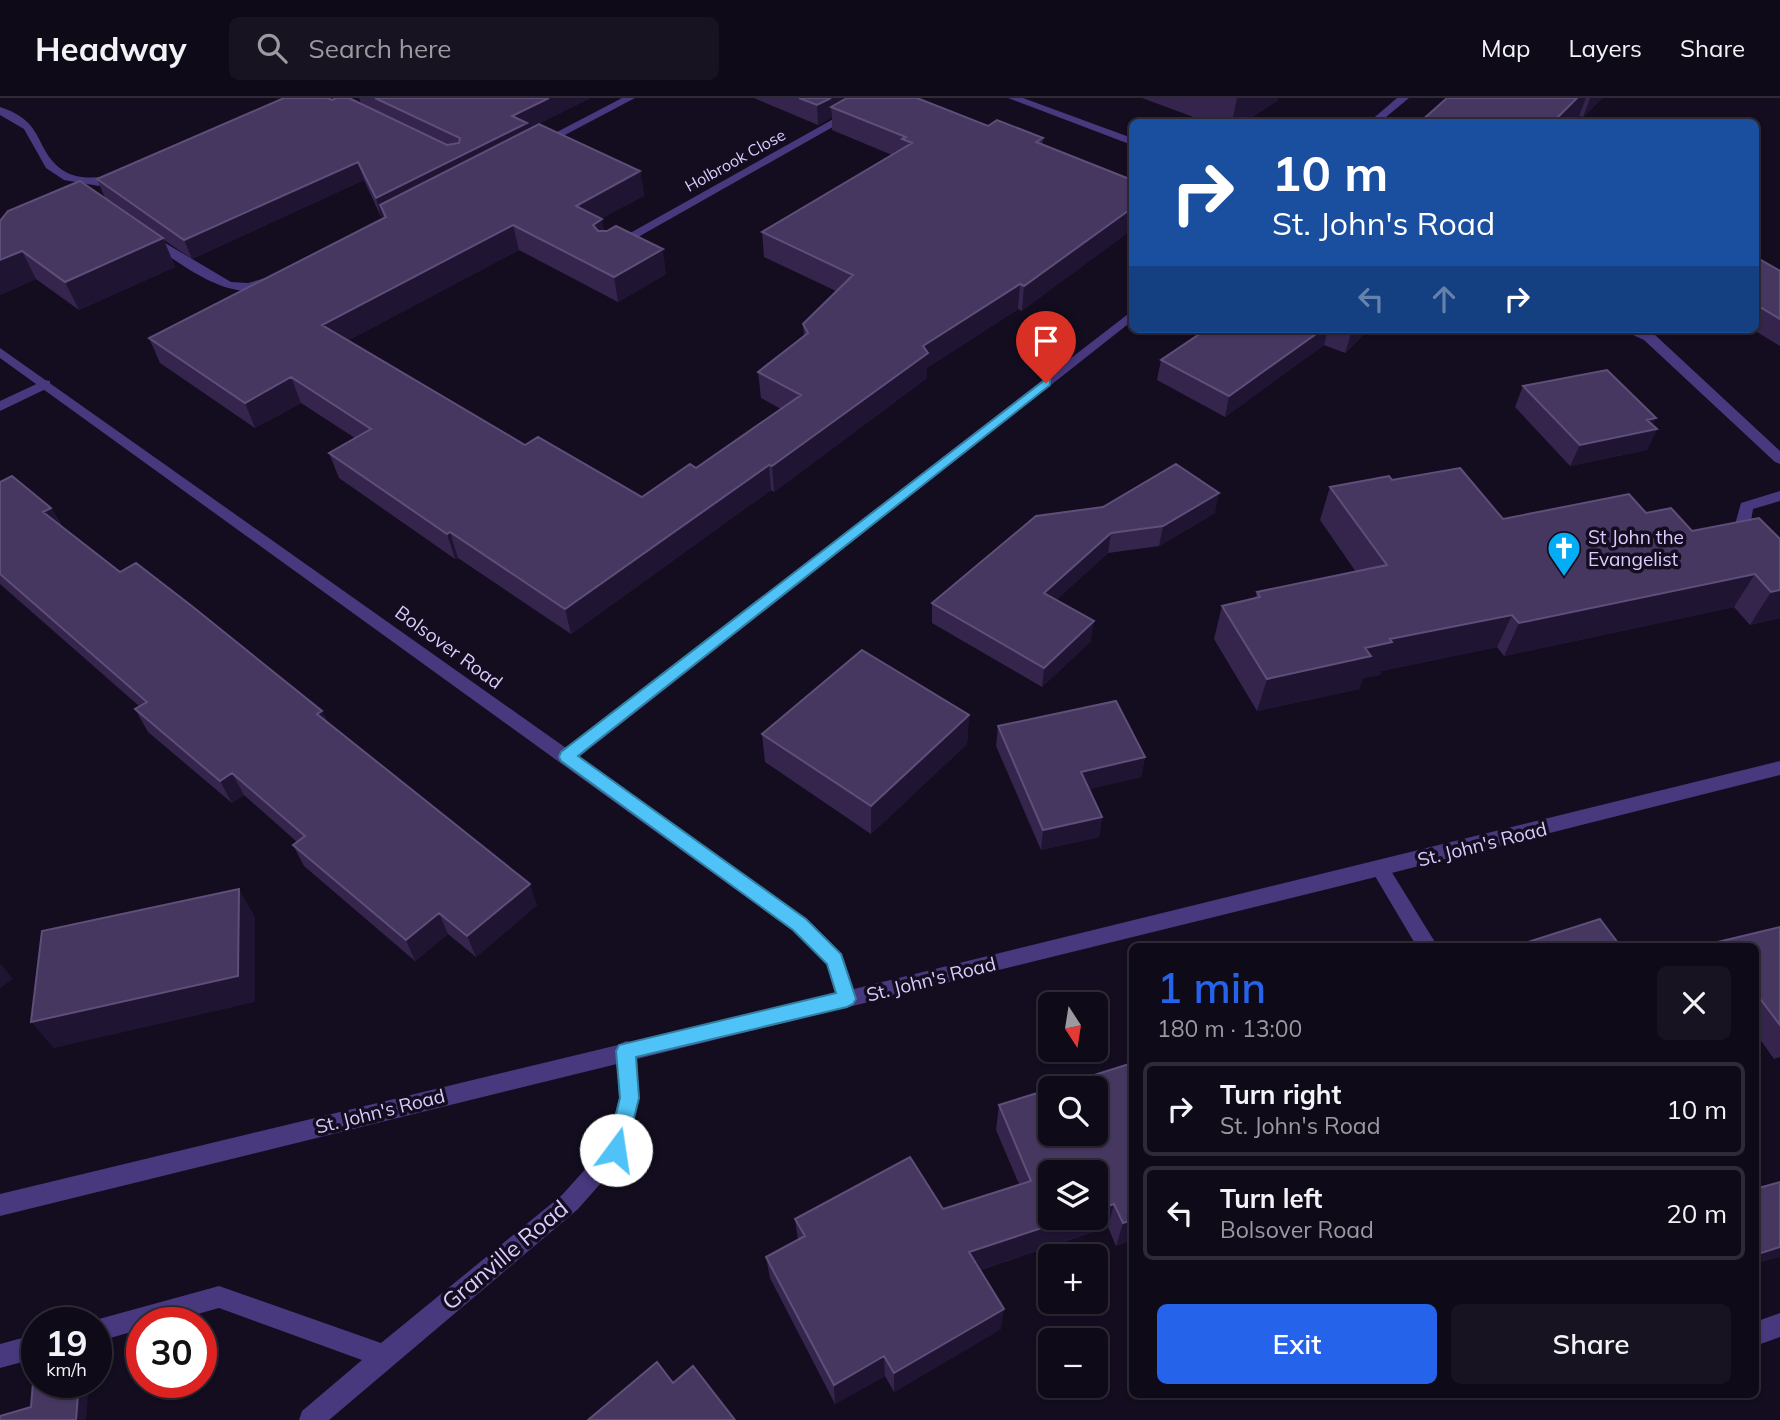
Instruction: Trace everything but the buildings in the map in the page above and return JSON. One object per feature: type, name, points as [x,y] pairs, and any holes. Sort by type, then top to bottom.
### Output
[{"type":"street","points":[[526,152],[630,98]]},
{"type":"street","name":"Holbrook Close","points":[[606,250],[879,98]]},
{"type":"street","points":[[1013,98],[1129,141]]},
{"type":"street","points":[[1378,119],[1404,98]]},
{"type":"street","points":[[0,110],[27,125],[44,158],[58,172],[79,183],[94,189],[138,171]]},
{"type":"street","points":[[138,231],[228,286],[237,288],[260,285],[287,273]]},
{"type":"street","points":[[567,757],[1129,317]]},
{"type":"street","points":[[1638,333],[1649,337],[1780,459]]},
{"type":"street","name":"Bolsover Road","points":[[0,352],[800,925],[835,960],[847,999]]},
{"type":"street","points":[[0,407],[45,384]]},
{"type":"street","points":[[1780,496],[1746,506],[1742,528],[1780,571]]},
{"type":"street","name":"St. John's Road","points":[[0,1205],[626,1051],[1381,871],[1780,768]]},
{"type":"street","points":[[1381,871],[1426,943]]},
{"type":"street","name":"Granville Road","points":[[318,1418],[384,1356],[570,1202],[616,1150],[629,1098],[626,1051]]},
{"type":"street","points":[[112,1326],[219,1297],[384,1356]]},
{"type":"street","points":[[1759,1333],[1780,1325]]},
{"type":"street","points":[[0,1356],[21,1350]]},
{"type":"place","name":"St John the Evangelist","points":[[1564,578]]},
{"type":"route","points":[[616,1150],[629,1098],[626,1051],[847,999],[835,960],[800,925],[567,757],[1046,383]]}]
